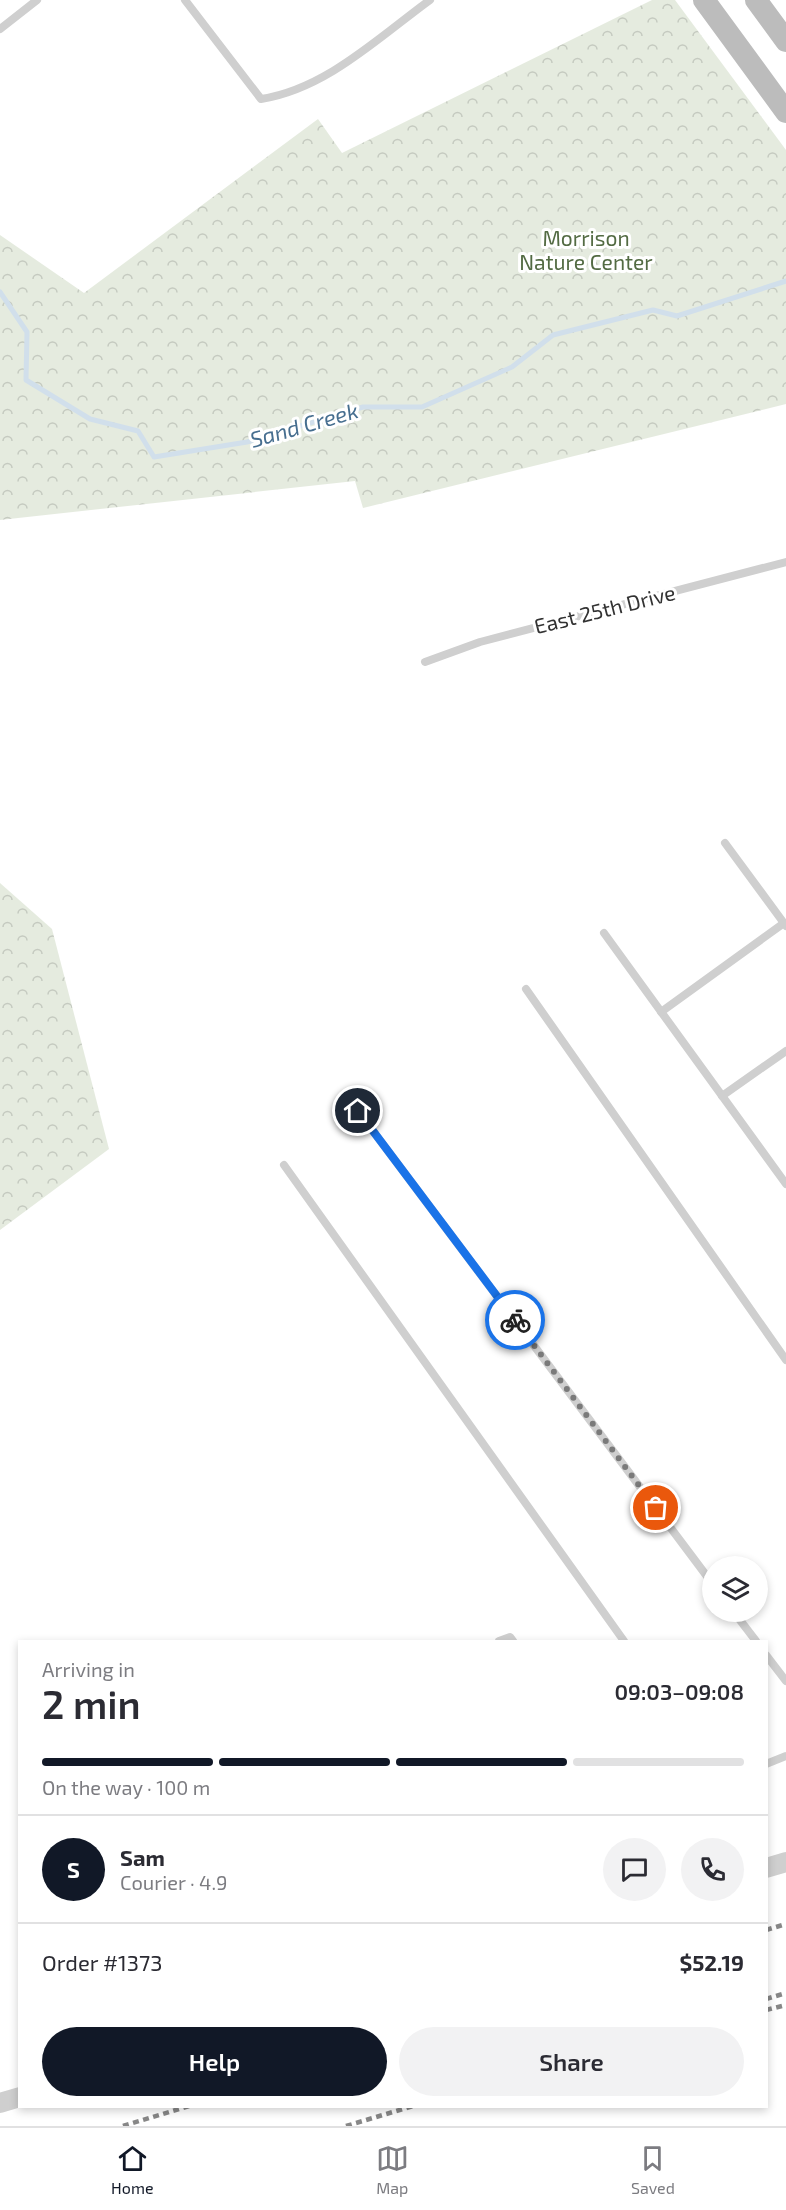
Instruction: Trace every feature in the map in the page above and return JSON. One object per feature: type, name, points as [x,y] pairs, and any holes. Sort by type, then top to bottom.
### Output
[{"type":"main road","points":[[704,0],[786,112]]},
{"type":"main road","points":[[756,0],[786,41]]},
{"type":"street","points":[[768,1867],[786,1862]]},
{"type":"street","points":[[0,2103],[18,2098]]},
{"type":"lane","points":[[0,28],[37,0]]},
{"type":"lane","points":[[185,0],[261,99],[288,94],[327,74],[430,0]]},
{"type":"lane","name":"East 25th Drive","points":[[426,662],[480,642],[786,562]]},
{"type":"lane","points":[[661,1012],[785,925],[725,843]]},
{"type":"lane","points":[[603,933],[786,1184]]},
{"type":"lane","points":[[526,989],[786,1360]]},
{"type":"lane","points":[[722,1096],[786,1051]]},
{"type":"lane","points":[[358,1111],[702,1570]]},
{"type":"lane","points":[[777,1171],[786,1164]]},
{"type":"lane","points":[[284,1165],[623,1640]]},
{"type":"lane","points":[[741,1622],[755,1640]]},
{"type":"lane","points":[[768,1658],[786,1682]]},
{"type":"lane","points":[[768,1763],[786,1756]]},
{"type":"green space","name":"Morrison Nature Center","points":[[652,0],[675,0],[786,150],[786,404],[363,508],[355,481],[0,520],[0,235],[84,293],[318,119],[342,153]]},
{"type":"green space","points":[[0,883],[52,929],[109,1149],[0,1230]]},
{"type":"waterway","name":"Sand Creek","points":[[0,292],[27,332],[26,380],[90,419],[138,431],[154,457],[247,442],[363,407],[422,407],[512,367],[553,335],[653,310],[677,316],[786,281]]},
{"type":"railway","points":[[768,1929],[786,1924]]},
{"type":"railway","points":[[768,1998],[786,1993]]},
{"type":"railway","points":[[768,2010],[786,2005]]},
{"type":"railway","points":[[123,2126],[182,2108]]},
{"type":"railway","points":[[346,2126],[406,2108]]},
{"type":"way so far","points":[[515,1320],[656,1508]]},
{"type":"route","points":[[358,1111],[515,1320]]}]
